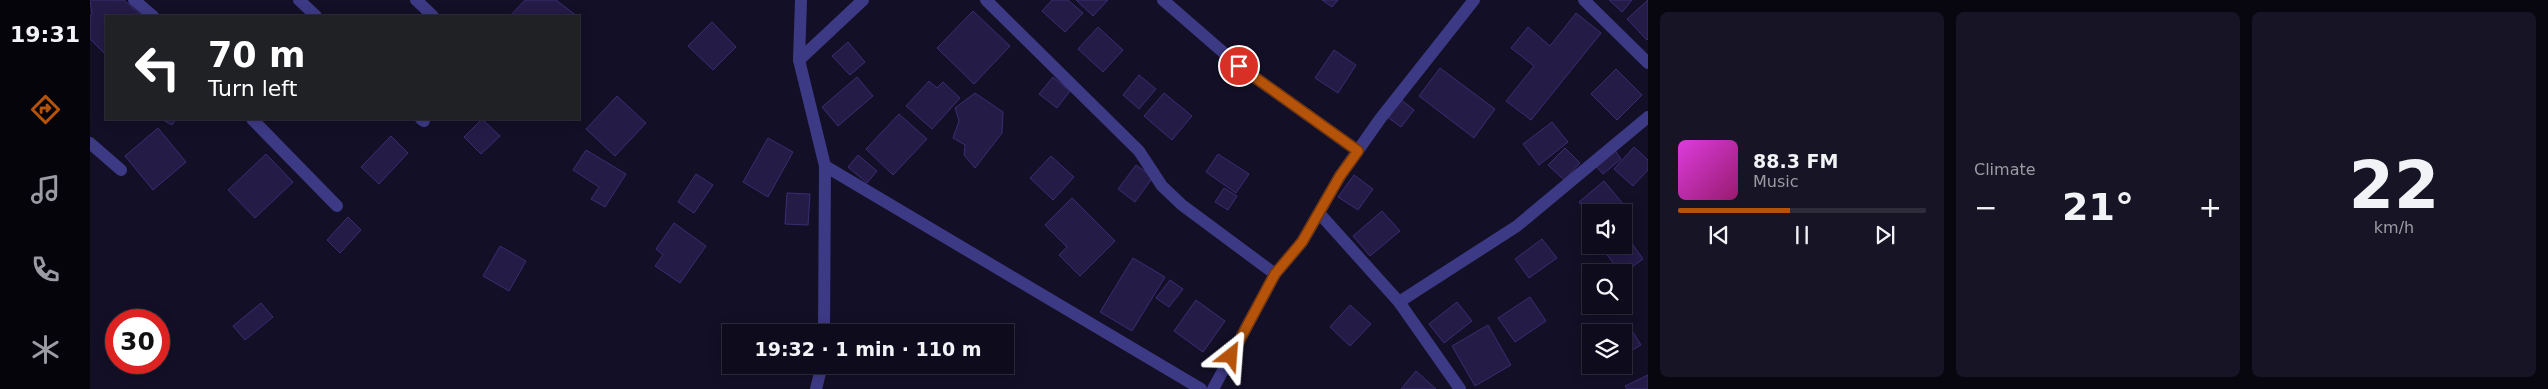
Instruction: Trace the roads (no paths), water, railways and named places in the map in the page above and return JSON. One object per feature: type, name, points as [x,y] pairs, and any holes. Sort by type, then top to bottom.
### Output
[{"type":"street","points":[[134,0],[152,15]]},
{"type":"street","points":[[299,0],[315,15]]},
{"type":"street","points":[[416,0],[432,15]]},
{"type":"street","points":[[801,0],[799,60],[825,166],[824,324]]},
{"type":"street","points":[[799,60],[863,0]]},
{"type":"street","points":[[986,0],[1139,152],[1162,186],[1182,205],[1275,274]]},
{"type":"street","points":[[1163,0],[1239,66],[1358,151]]},
{"type":"street","points":[[1213,389],[1275,274],[1302,242],[1380,119],[1474,0]]},
{"type":"street","points":[[1584,0],[1648,62]]},
{"type":"street","points":[[1399,302],[1517,226],[1648,117]]},
{"type":"street","points":[[253,120],[337,206]]},
{"type":"street","points":[[90,143],[121,170]]},
{"type":"street","points":[[825,166],[1201,389]]},
{"type":"street","points":[[1319,213],[1399,302],[1460,389]]},
{"type":"street","points":[[816,389],[820,374]]}]
